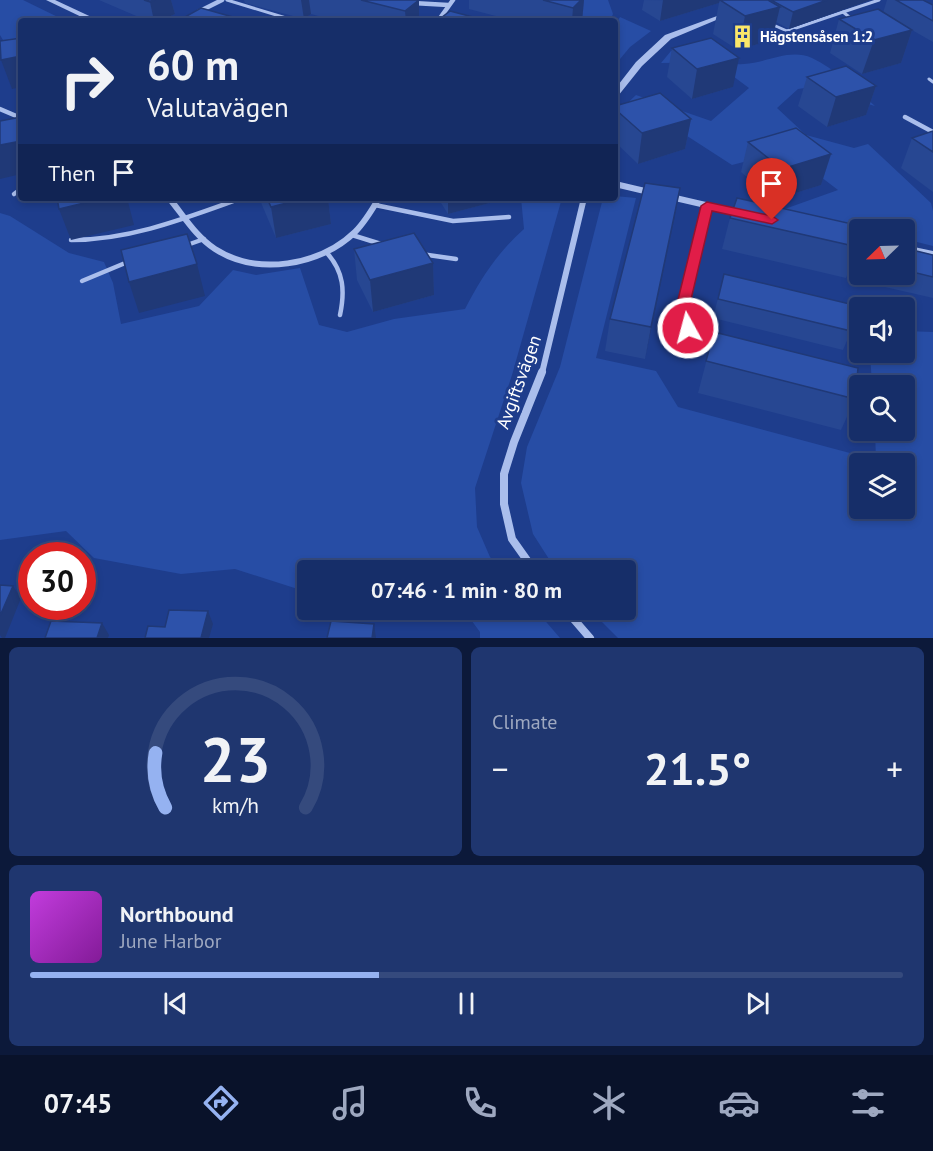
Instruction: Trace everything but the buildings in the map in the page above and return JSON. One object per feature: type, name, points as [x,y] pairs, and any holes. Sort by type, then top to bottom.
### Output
[{"type":"street","points":[[49,0],[89,18]]},
{"type":"street","points":[[192,16],[222,0]]},
{"type":"street","points":[[440,18],[453,0]]},
{"type":"street","points":[[403,3],[448,5]]},
{"type":"street","points":[[618,90],[645,57],[668,37],[743,8]]},
{"type":"street","points":[[0,109],[18,117]]},
{"type":"street","points":[[905,117],[933,132]]},
{"type":"street","points":[[618,185],[742,213]]},
{"type":"street","points":[[171,201],[213,248],[234,259],[279,263],[327,253],[352,235],[377,201]]},
{"type":"street","name":"Avgiftsvägen","points":[[527,560],[512,538],[504,504],[504,474],[514,442],[545,365],[583,201]]},
{"type":"street","points":[[707,206],[681,312],[695,344],[717,349]]},
{"type":"street","points":[[915,250],[933,254]]},
{"type":"street","points":[[574,620],[590,638]]},
{"type":"lane","points":[[227,0],[286,18]]},
{"type":"lane","points":[[787,31],[879,0]]},
{"type":"lane","points":[[843,12],[850,16],[857,27]]},
{"type":"lane","points":[[770,23],[801,38],[816,42],[846,36]]},
{"type":"lane","points":[[14,194],[18,191]]},
{"type":"lane","points":[[71,240],[104,241],[187,218],[234,201]]},
{"type":"lane","points":[[375,205],[453,221],[509,217]]},
{"type":"lane","points":[[352,235],[392,247]]},
{"type":"lane","points":[[181,246],[204,239]]},
{"type":"lane","points":[[327,253],[341,269],[344,300],[339,315]]},
{"type":"lane","points":[[414,253],[456,259]]},
{"type":"lane","points":[[82,281],[132,260]]},
{"type":"shaded area","points":[[0,0],[23,0],[60,18],[18,18],[18,49],[9,50],[0,35]]},
{"type":"shaded area","points":[[567,0],[608,0],[613,14],[611,18],[576,18]]},
{"type":"shaded area","points":[[620,17],[651,31],[630,47],[618,61],[618,21]]},
{"type":"shaded area","points":[[671,51],[726,64],[753,63],[786,55],[803,55],[821,63],[853,86],[875,106],[850,99],[825,85],[798,89],[777,108],[806,135],[854,148],[868,144],[931,203],[933,246],[915,242],[915,219],[849,219],[849,226],[779,211],[838,190],[787,151],[732,165],[667,123],[618,115],[618,112],[636,95],[711,121],[749,88],[714,62],[661,63]]},
{"type":"shaded area","points":[[618,196],[636,198],[596,358],[656,371],[678,407],[850,453],[849,519],[915,519],[915,453],[876,453],[875,441],[915,441],[915,375],[871,375],[871,363],[915,363],[915,331],[933,332],[933,638],[618,638],[600,620],[636,620],[636,560],[550,560],[533,534],[521,483],[527,447],[560,367],[602,202],[618,201]]},
{"type":"shaded area","points":[[521,201],[561,201],[512,375],[475,488],[477,527],[493,560],[297,560],[297,589],[235,569],[181,574],[96,558],[96,542],[77,542],[66,531],[0,540],[0,213],[10,216],[69,253],[104,262],[113,283],[121,324],[199,306],[233,270],[256,275],[300,268],[319,325],[347,332],[394,319],[465,309],[477,287],[506,247],[524,229]]},
{"type":"shaded area","points":[[471,620],[544,620],[560,638],[480,638],[480,632]]},
{"type":"place","name":"Hägstensåsen 1:2","points":[[742,37]]},
{"type":"route","points":[[688,328],[681,312],[707,206],[772,220]]}]
